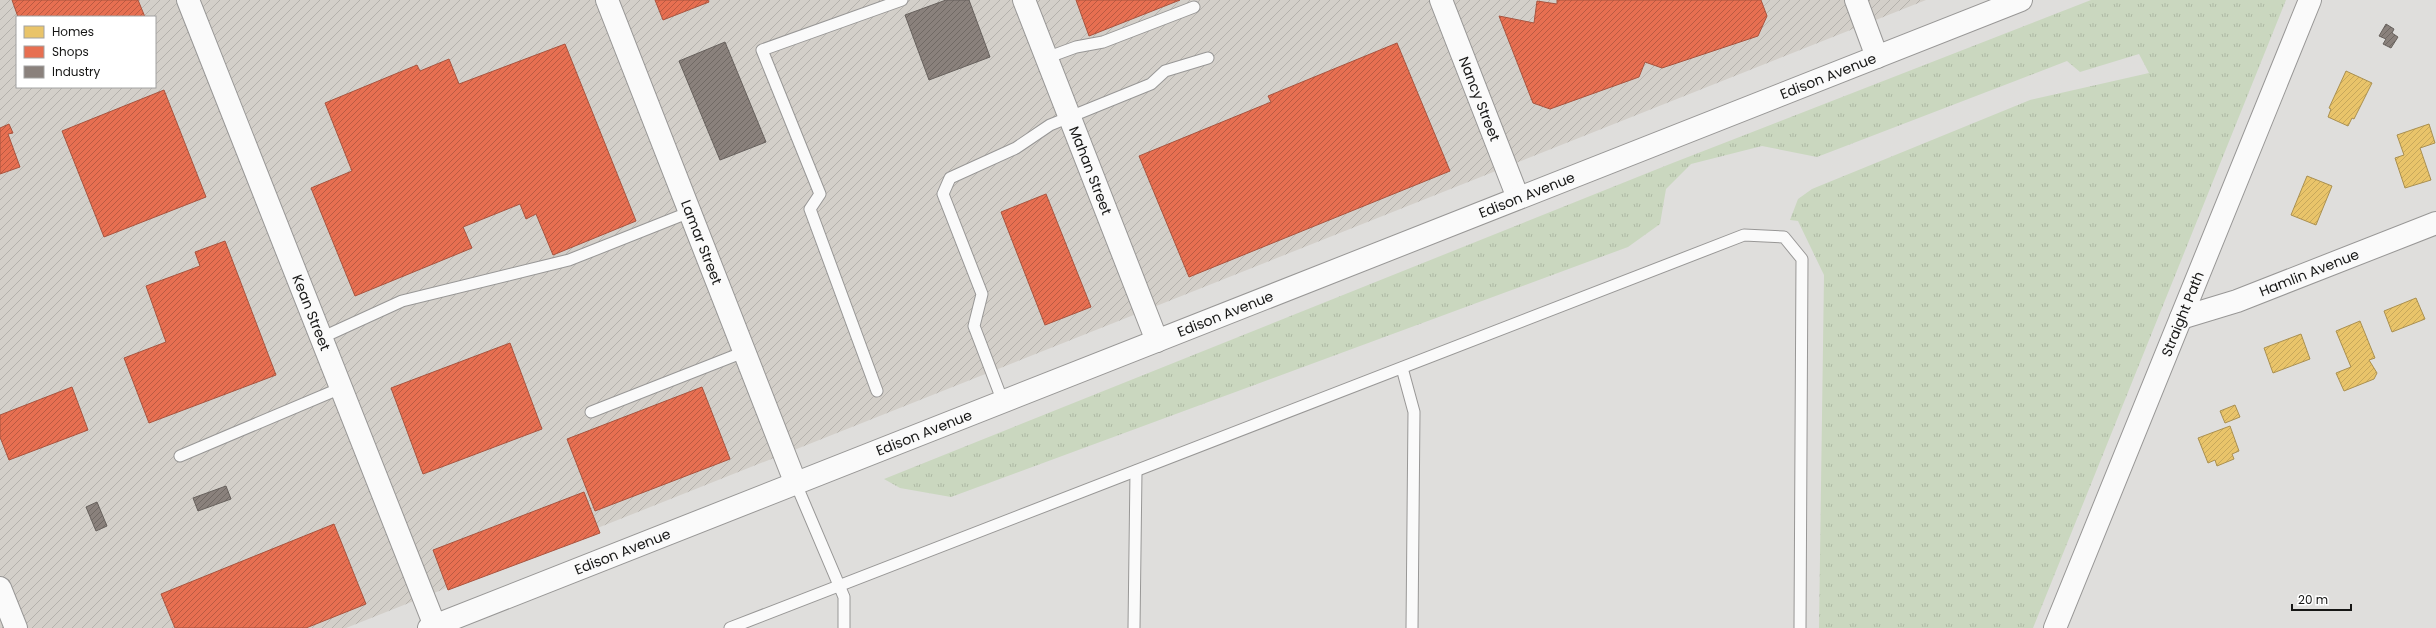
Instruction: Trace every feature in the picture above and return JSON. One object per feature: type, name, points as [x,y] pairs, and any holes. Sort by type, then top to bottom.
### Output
[{"type":"street","name":"Kean Street","points":[[188,0],[341,388],[432,627]]},
{"type":"street","name":"Lamar Street","points":[[607,0],[796,484]]},
{"type":"street","name":"Mahan Street","points":[[1024,0],[1157,341]]},
{"type":"street","name":"Nancy Street","points":[[1441,0],[1518,198]]},
{"type":"street","points":[[1856,0],[1877,57]]},
{"type":"street","name":"Edison Avenue","points":[[432,627],[2021,0]]},
{"type":"street","name":"Straight Path","points":[[2055,628],[2310,0]]},
{"type":"street","name":"Hamlin Avenue","points":[[2181,318],[2237,302],[2436,223]]},
{"type":"street","points":[[0,588],[16,628]]},
{"type":"lane","points":[[877,391],[810,209],[820,194],[762,50],[902,0]]},
{"type":"lane","points":[[1046,58],[1076,47],[1103,42],[1194,7]]},
{"type":"lane","points":[[1003,402],[974,326],[982,294],[943,194],[950,178],[1016,148],[1050,125],[1151,84],[1165,71],[1208,58]]},
{"type":"lane","points":[[321,338],[402,301],[569,260],[690,212]]},
{"type":"lane","points":[[730,628],[1744,235],[1784,237],[1802,259],[1800,628]]},
{"type":"lane","points":[[591,412],[744,352]]},
{"type":"lane","points":[[1402,368],[1414,412],[1412,628]]},
{"type":"lane","points":[[180,456],[341,388]]},
{"type":"lane","points":[[1134,628],[1136,471]]},
{"type":"lane","points":[[796,484],[844,597],[844,628]]},
{"type":"shaded area","points":[[0,0],[1926,0],[346,628],[0,628]]},
{"type":"green space","points":[[2091,0],[2286,0],[2033,628],[1819,628],[1824,275],[1798,221],[1790,220],[1798,199],[1812,189],[2030,100],[2149,73],[2139,54],[2080,72],[2067,61],[1817,157],[1762,146],[1691,164],[1666,189],[1660,224],[1628,247],[951,497],[900,488],[884,479],[1670,164]]},
{"type":"building: Homes","points":[[2346,71],[2372,83],[2354,119],[2352,118],[2348,126],[2328,117],[2331,109],[2329,108]]},
{"type":"building: Homes","points":[[2429,124],[2435,143],[2420,148],[2431,180],[2405,188],[2395,158],[2404,155],[2397,135]]},
{"type":"building: Homes","points":[[2307,176],[2332,186],[2316,225],[2291,215]]},
{"type":"building: Homes","points":[[2416,298],[2425,319],[2392,332],[2384,311]]},
{"type":"building: Homes","points":[[2360,321],[2375,358],[2369,360],[2377,373],[2374,379],[2344,391],[2336,373],[2351,367],[2336,331]]},
{"type":"building: Homes","points":[[2301,334],[2310,359],[2273,373],[2264,348]]},
{"type":"building: Homes","points":[[2235,405],[2240,417],[2225,423],[2220,411]]},
{"type":"building: Homes","points":[[2230,426],[2239,451],[2232,454],[2234,459],[2217,466],[2215,460],[2208,463],[2198,438]]},
{"type":"building: Shops","points":[[12,0],[138,0],[145,16],[18,16]]},
{"type":"building: Shops","points":[[655,0],[708,0],[709,2],[663,20]]},
{"type":"building: Shops","points":[[1076,0],[1180,0],[1089,36]]},
{"type":"building: Shops","points":[[1557,0],[1761,0],[1767,16],[1758,36],[1662,68],[1645,62],[1639,77],[1550,109],[1533,103],[1499,16],[1534,23],[1537,1],[1557,4]]},
{"type":"building: Shops","points":[[1397,43],[1450,171],[1189,277],[1139,156],[1271,102],[1268,96]]},
{"type":"building: Shops","points":[[565,44],[636,221],[553,255],[536,214],[526,219],[520,204],[463,227],[472,248],[355,296],[311,188],[352,171],[325,103],[417,65],[420,71],[449,59],[459,84]]},
{"type":"building: Shops","points":[[164,90],[206,197],[104,237],[62,131]]},
{"type":"building: Shops","points":[[9,124],[13,133],[8,134],[20,167],[0,174],[0,128]]},
{"type":"building: Shops","points":[[1046,194],[1091,307],[1045,325],[1001,212]]},
{"type":"building: Shops","points":[[225,241],[276,375],[149,423],[124,358],[166,342],[146,286],[200,266],[195,252]]},
{"type":"building: Shops","points":[[510,343],[542,429],[423,474],[391,388]]},
{"type":"building: Shops","points":[[72,387],[88,430],[9,460],[0,437],[0,415]]},
{"type":"building: Shops","points":[[702,387],[730,459],[595,511],[567,439]]},
{"type":"building: Shops","points":[[584,492],[600,533],[448,590],[433,550]]},
{"type":"building: Shops","points":[[334,524],[366,604],[306,628],[175,628],[161,594]]},
{"type":"building: Industry","points":[[946,0],[969,0],[990,57],[929,80],[905,15]]},
{"type":"building: Industry","points":[[2386,24],[2394,29],[2392,33],[2398,37],[2391,48],[2383,44],[2386,39],[2379,36]]},
{"type":"building: Industry","points":[[725,42],[766,142],[720,160],[679,61]]},
{"type":"building: Industry","points":[[226,486],[231,499],[198,511],[193,498]]},
{"type":"building: Industry","points":[[97,502],[107,526],[96,531],[86,507]]}]
